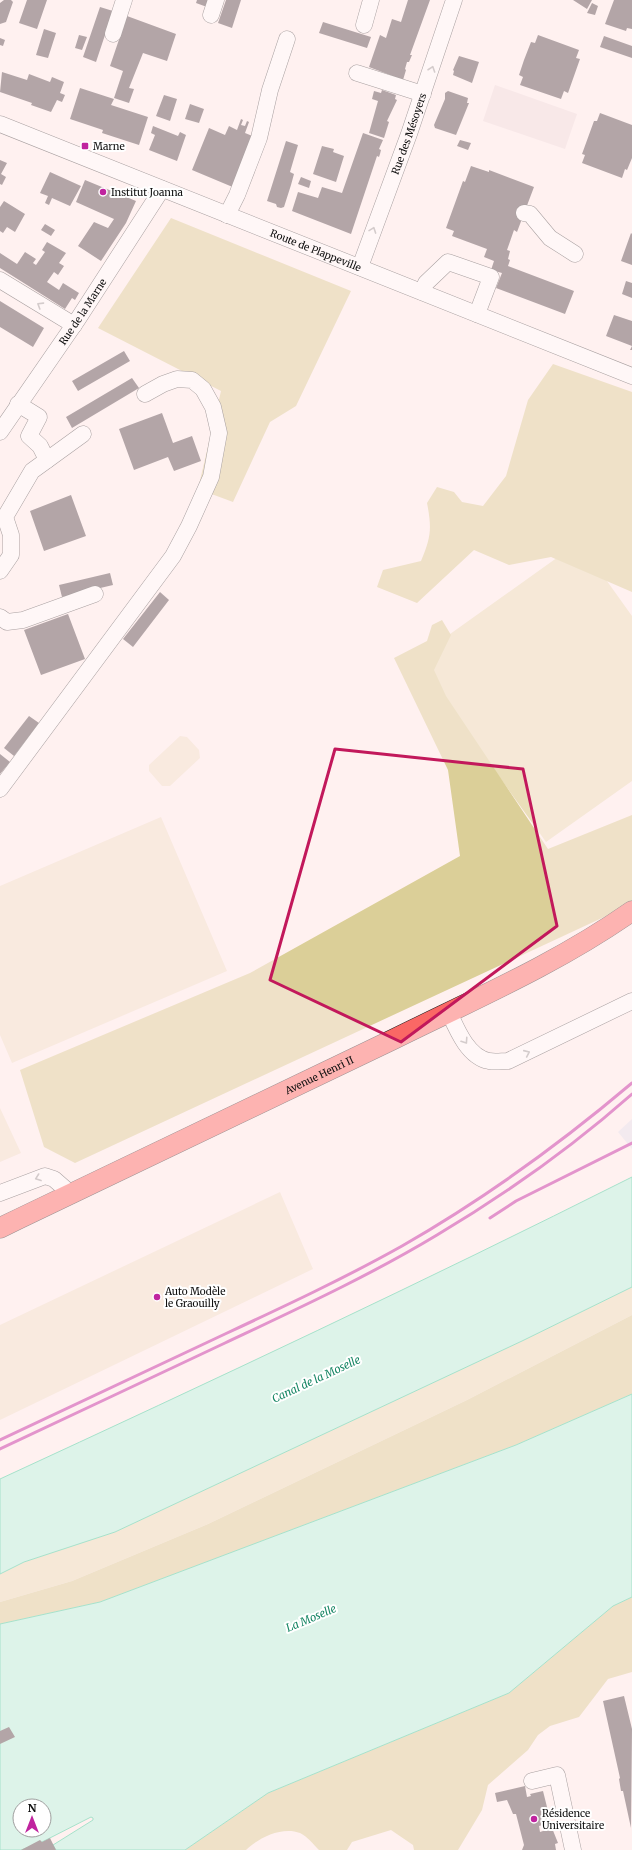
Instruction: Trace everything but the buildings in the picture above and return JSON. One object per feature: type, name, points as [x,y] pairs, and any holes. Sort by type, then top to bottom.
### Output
[{"type":"main road","name":"Avenue Henri II","points":[[0,1228],[70,1193],[211,1128],[566,954],[632,911]]},
{"type":"street","points":[[113,34],[124,0]]},
{"type":"street","points":[[211,16],[216,0]]},
{"type":"street","points":[[364,25],[371,0]]},
{"type":"street","name":"Rue des Mésoyers","points":[[360,267],[423,94],[454,0]]},
{"type":"street","points":[[227,215],[237,195],[259,138],[270,90],[287,40]]},
{"type":"street","points":[[357,73],[423,94]]},
{"type":"street","name":"Route de Plappeville","points":[[0,124],[632,376]]},
{"type":"street","name":"Rue de la Marne","points":[[2,424],[74,325],[162,189]]},
{"type":"street","points":[[524,213],[530,214],[550,238],[575,254]]},
{"type":"street","points":[[422,292],[426,284],[448,262],[491,277],[477,314]]},
{"type":"street","points":[[0,280],[74,325]]},
{"type":"street","points":[[0,789],[173,556],[190,526],[211,477],[218,433],[212,407],[203,389],[192,380],[177,379],[163,384],[145,394]]},
{"type":"street","points":[[18,404],[39,417],[29,436]]},
{"type":"street","points":[[2,424],[29,436],[40,446],[47,460]]},
{"type":"street","points":[[0,571],[11,554],[11,535],[5,517],[32,471],[83,434]]},
{"type":"street","points":[[0,617],[7,622],[23,620],[95,594]]},
{"type":"street","points":[[449,1012],[457,1029],[474,1054],[490,1061],[508,1061],[632,1001]]},
{"type":"street","points":[[0,1193],[45,1176],[54,1178],[70,1193]]},
{"type":"street","points":[[532,1781],[557,1775],[573,1850]]},
{"type":"highlighted area","points":[[335,749],[523,769],[557,926],[401,1042],[270,980]]},
{"type":"shaded area","points":[[495,85],[577,114],[565,149],[483,121]]},
{"type":"shaded area","points":[[171,218],[351,291],[296,406],[270,422],[233,502],[198,489],[221,391],[98,328]]},
{"type":"shaded area","points":[[553,364],[632,392],[632,592],[551,557],[509,565],[474,550],[417,603],[377,587],[383,570],[421,561],[430,533],[430,520],[427,503],[437,487],[454,492],[462,502],[483,506],[506,476],[528,400]]},
{"type":"shaded area","points":[[579,542],[632,616],[632,781],[546,842],[415,659]]},
{"type":"shaded area","points":[[442,620],[451,635],[434,670],[446,696],[548,849],[632,815],[632,904],[75,1163],[44,1147],[20,1070],[250,973],[460,856],[448,770],[394,658],[427,641],[432,625]]},
{"type":"shaded area","points":[[180,736],[187,737],[199,750],[200,758],[170,786],[162,786],[149,771],[149,765]]},
{"type":"shaded area","points":[[161,817],[227,971],[12,1063],[0,1035],[0,886]]},
{"type":"shaded area","points":[[0,1108],[21,1153],[0,1162]]},
{"type":"shaded area","points":[[632,1119],[632,1149],[618,1132]]},
{"type":"shaded area","name":"Auto Modèle le Graouilly","points":[[280,1192],[313,1269],[0,1420],[0,1325]]},
{"type":"shaded area","points":[[632,1287],[632,1315],[467,1400],[208,1524],[72,1581],[0,1602],[0,1574],[24,1562],[115,1532],[522,1341]]},
{"type":"shaded area","points":[[632,1315],[632,1394],[516,1445],[100,1602],[0,1624],[0,1602],[72,1581],[208,1524],[467,1400]]},
{"type":"shaded area","points":[[632,1597],[632,1672],[608,1679],[579,1717],[550,1726],[538,1735],[528,1750],[488,1785],[482,1810],[458,1850],[414,1850],[413,1845],[391,1830],[352,1842],[347,1850],[319,1850],[303,1834],[293,1831],[286,1831],[271,1834],[257,1841],[246,1850],[185,1850],[268,1793],[509,1693],[613,1606]]},
{"type":"water","name":"Canal de la Moselle","points":[[632,1177],[632,1287],[522,1341],[115,1532],[24,1562],[0,1574],[0,1479],[317,1331]]},
{"type":"water","name":"La Moselle","points":[[632,1394],[632,1597],[613,1606],[509,1693],[268,1793],[185,1850],[56,1850],[53,1845],[93,1820],[93,1818],[91,1817],[52,1837],[52,1798],[12,1798],[12,1838],[50,1838],[21,1850],[0,1850],[0,1624],[100,1602],[516,1445]]},
{"type":"railway","points":[[0,1440],[292,1302],[402,1246],[492,1190],[521,1170],[577,1128],[632,1083]]},
{"type":"railway","points":[[0,1449],[306,1305],[411,1250],[463,1219],[538,1169],[586,1133],[632,1094]]},
{"type":"railway","points":[[490,1218],[516,1201],[632,1143]]},
{"type":"place","name":"Marne","points":[[85,146]]},
{"type":"place","name":"Institut Joanna","points":[[103,192]]},
{"type":"place","name":"Auto Modèle le Graouilly","points":[[157,1297]]},
{"type":"place","name":"Résidence Universitaire","points":[[534,1819]]}]
